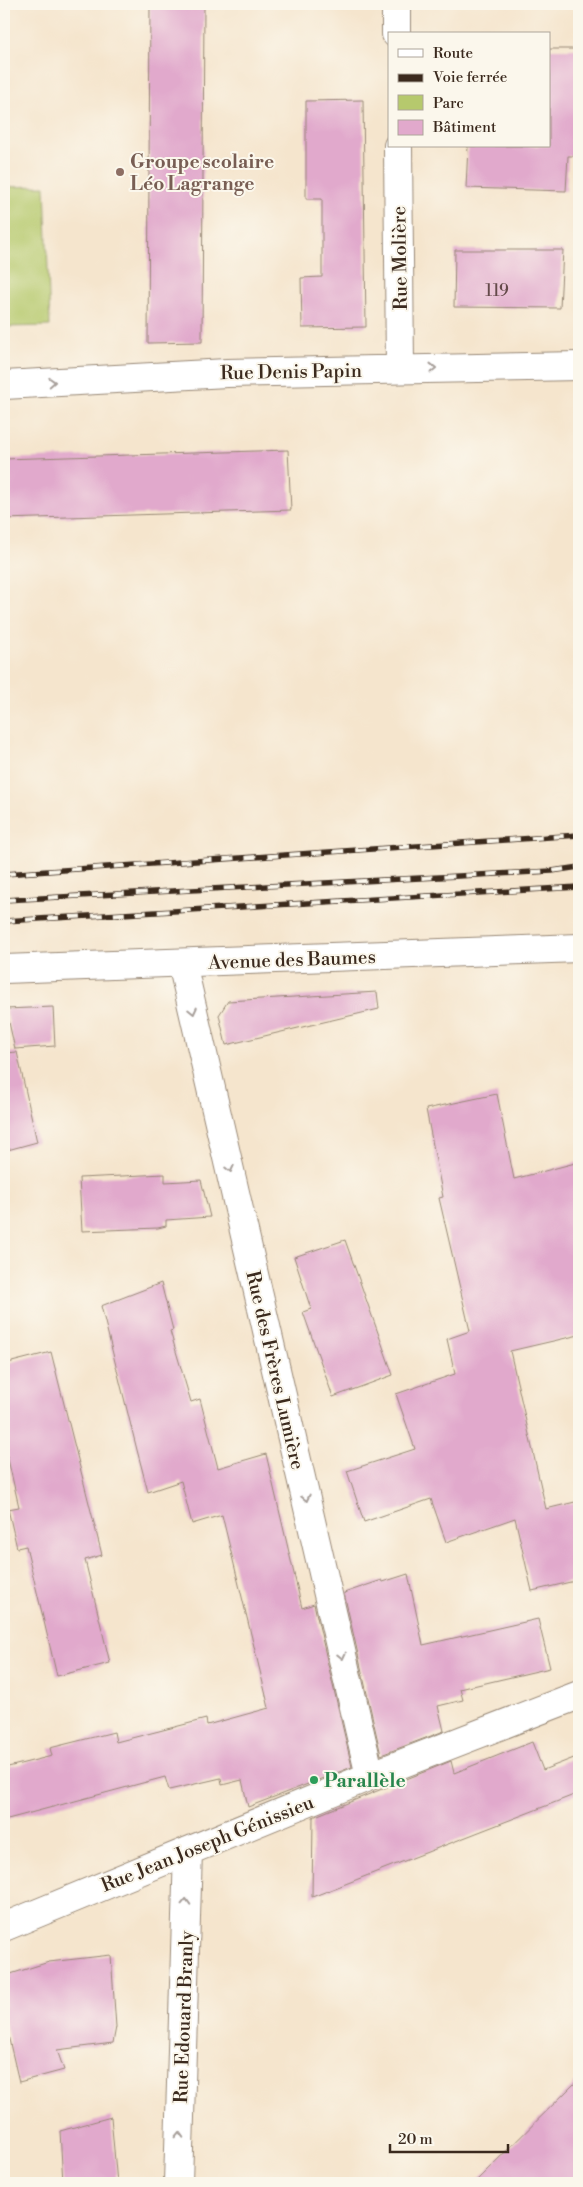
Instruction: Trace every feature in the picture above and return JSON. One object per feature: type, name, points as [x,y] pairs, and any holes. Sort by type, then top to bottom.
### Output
[{"type":"street","points":[[396,4],[396,32]]},
{"type":"street","name":"Rue Molière","points":[[398,148],[400,369]]},
{"type":"street","name":"Rue Denis Papin","points":[[4,384],[227,373],[579,366]]},
{"type":"street","name":"Avenue des Baumes","points":[[4,969],[579,948]]},
{"type":"street","name":"Rue des Frères Lumière","points":[[182,963],[370,1776]]},
{"type":"street","name":"Rue Jean Joseph Génissieu","points":[[4,1927],[370,1776],[579,1695]]},
{"type":"street","name":"Rue Edouard Branly","points":[[178,2183],[188,1851]]},
{"type":"green space","points":[[45,186],[50,326],[4,327],[4,187]]},
{"type":"building","points":[[150,4],[204,4],[202,342],[148,343]]},
{"type":"building","points":[[550,49],[579,49],[579,156],[568,156],[566,191],[466,188],[468,148],[550,148]]},
{"type":"building","points":[[363,100],[366,327],[302,328],[301,278],[322,277],[322,199],[306,199],[306,101]]},
{"type":"building","points":[[455,250],[563,250],[560,308],[454,307]]},
{"type":"building","points":[[288,450],[291,510],[4,519],[4,459]]},
{"type":"building","points":[[377,992],[379,1009],[226,1045],[219,1015],[228,1001]]},
{"type":"building","points":[[53,1007],[55,1046],[15,1049],[6,1009]]},
{"type":"building","points":[[17,1052],[37,1142],[4,1151],[4,1053]]},
{"type":"building","points":[[497,1094],[514,1179],[579,1162],[579,1335],[510,1351],[546,1509],[579,1501],[579,1580],[532,1591],[515,1518],[446,1542],[431,1499],[364,1522],[347,1471],[415,1449],[396,1394],[455,1374],[447,1339],[470,1331],[439,1198],[443,1197],[426,1109]]},
{"type":"building","points":[[165,1174],[165,1182],[201,1180],[210,1217],[166,1220],[166,1226],[158,1228],[82,1231],[79,1178]]},
{"type":"building","points":[[345,1240],[393,1375],[333,1397],[303,1312],[311,1309],[294,1257]]},
{"type":"building","points":[[161,1283],[173,1330],[170,1331],[191,1402],[200,1399],[218,1468],[266,1454],[302,1608],[314,1604],[352,1767],[248,1807],[242,1780],[222,1785],[221,1778],[169,1790],[165,1777],[4,1820],[4,1768],[52,1756],[50,1748],[114,1732],[116,1742],[206,1719],[207,1725],[269,1708],[222,1515],[192,1524],[181,1481],[148,1492],[137,1450],[101,1306]]},
{"type":"building","points":[[51,1352],[102,1555],[85,1560],[110,1663],[57,1676],[26,1546],[17,1548],[8,1509],[19,1507],[4,1442],[4,1364]]},
{"type":"building","points":[[408,1574],[423,1645],[538,1619],[550,1668],[460,1689],[463,1700],[438,1706],[444,1731],[381,1755],[344,1593],[382,1580],[383,1582]]},
{"type":"building","points":[[532,1742],[543,1770],[579,1756],[579,1793],[312,1897],[313,1817],[451,1761],[454,1773]]},
{"type":"building","points":[[111,1955],[116,2027],[113,2043],[57,2050],[64,2070],[19,2082],[4,2018],[4,1976],[49,1962]]},
{"type":"building","points":[[579,2079],[579,2183],[474,2183]]},
{"type":"building","points":[[111,2117],[117,2183],[63,2183],[60,2131]]},
{"type":"railway","points":[[4,874],[579,835]]},
{"type":"railway","points":[[4,900],[552,871],[579,867]]},
{"type":"railway","points":[[4,921],[579,887]]},
{"type":"place","name":"Groupe scolaire Léo Lagrange","points":[[120,172]]},
{"type":"place","name":"Parallèle","points":[[314,1780]]}]
